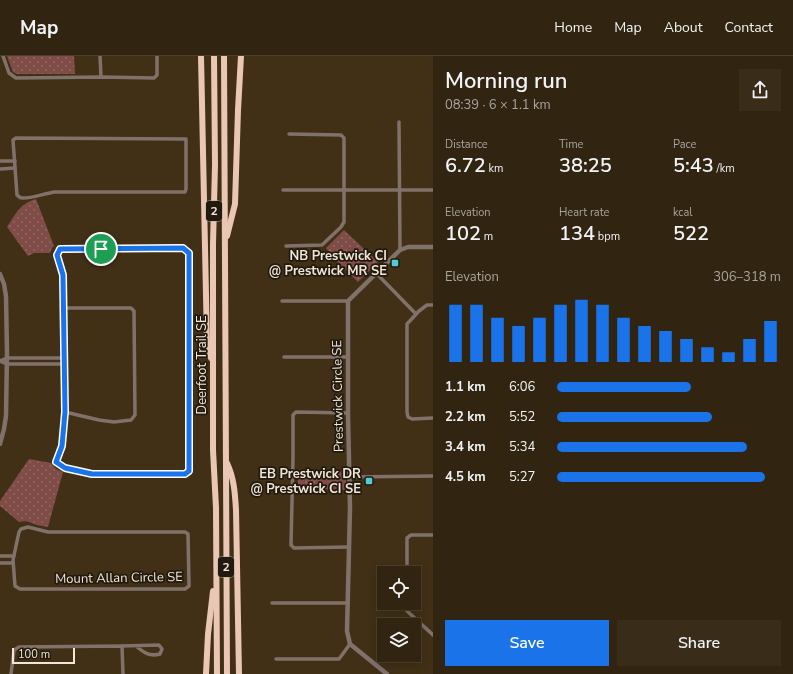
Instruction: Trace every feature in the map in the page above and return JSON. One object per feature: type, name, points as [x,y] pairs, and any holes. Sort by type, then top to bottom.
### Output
[{"type":"highway","points":[[202,56],[207,343],[213,367]]},
{"type":"highway","name":"Deerfoot Trail SE","points":[[214,56],[215,165],[213,244],[213,450],[216,508],[217,674]]},
{"type":"highway","name":"Deerfoot Trail SE","points":[[224,56],[227,674]]},
{"type":"highway","points":[[225,245],[235,204],[241,56]]},
{"type":"highway","points":[[226,460],[234,483],[236,510],[238,674]]},
{"type":"highway","points":[[206,674],[208,634],[216,564]]},
{"type":"street","points":[[3,56],[8,73],[16,78],[154,78],[158,75],[157,56]]},
{"type":"street","points":[[100,56],[101,77]]},
{"type":"street","points":[[399,122],[400,250]]},
{"type":"street","points":[[286,246],[322,245],[341,227],[344,222],[344,138],[341,135],[289,134]]},
{"type":"street","points":[[16,138],[186,139],[185,192],[55,192],[21,198],[17,195],[15,168],[13,140],[16,138]]},
{"type":"street","points":[[0,161],[15,161]]},
{"type":"street","points":[[0,169],[15,168]]},
{"type":"street","points":[[283,190],[433,190]]},
{"type":"street","points":[[282,301],[348,301],[400,250],[408,248],[433,247]]},
{"type":"street","points":[[183,248],[189,253],[189,471],[185,474],[92,474],[63,468],[56,462],[62,446],[65,412],[65,358],[63,275],[57,255],[60,249],[183,248]]},
{"type":"street","points":[[0,274],[4,284],[6,296],[7,358],[6,416],[0,444]]},
{"type":"street","points":[[377,274],[416,314]]},
{"type":"street","name":"Prestwick Circle SE","points":[[348,301],[350,547],[347,631],[350,644]]},
{"type":"street","points":[[433,305],[427,305],[419,310],[408,324],[406,412],[408,417],[412,419],[433,418]]},
{"type":"street","points":[[64,308],[131,308],[134,311],[135,415],[131,420],[114,422],[65,412]]},
{"type":"street","points":[[284,357],[348,357]]},
{"type":"street","points":[[0,361],[7,358],[65,358]]},
{"type":"street","points":[[0,361],[7,364],[65,364]]},
{"type":"street","points":[[348,413],[296,412],[293,415],[291,546],[294,548],[350,547]]},
{"type":"street","points":[[349,477],[433,476]]},
{"type":"street","name":"Mount Allan Circle SE","points":[[28,527],[48,532],[185,532],[188,534],[189,586],[186,589],[20,589],[16,586],[13,563],[14,556],[19,532],[21,529],[28,527]]},
{"type":"street","points":[[407,566],[407,538],[410,535],[433,535]]},
{"type":"street","points":[[0,556],[14,556]]},
{"type":"street","points":[[0,563],[13,563]]},
{"type":"street","points":[[272,603],[348,603]]},
{"type":"street","points":[[407,610],[433,635]]},
{"type":"street","points":[[276,659],[339,659],[350,644],[387,674]]},
{"type":"street","points":[[11,674],[14,650],[19,647],[159,645],[162,649],[160,654],[154,655],[143,652],[136,646]]},
{"type":"street","points":[[122,646],[123,674]]},
{"type":"shaded area","points":[[7,56],[74,56],[75,74],[17,74],[13,72]]},
{"type":"shaded area","points":[[36,199],[54,246],[50,253],[34,253],[28,256],[7,227],[22,207],[30,201]]},
{"type":"shaded area","points":[[344,230],[378,262],[358,282],[326,248]]},
{"type":"shaded area","points":[[29,459],[51,463],[56,469],[63,472],[48,527],[22,521],[19,522],[0,506],[0,501]]},
{"type":"shaded area","points":[[298,470],[346,471],[346,490],[318,489],[318,491],[298,491]]},
{"type":"place","name":"NB Prestwick CI @ Prestwick MR SE","points":[[395,263]]},
{"type":"place","name":"EB Prestwick DR @ Prestwick CI SE","points":[[369,481]]},
{"type":"route","points":[[183,248],[189,253],[189,471],[185,474],[92,474],[63,468],[56,462],[62,446],[65,412],[63,275],[57,255],[60,249],[101,249],[183,248]]}]
